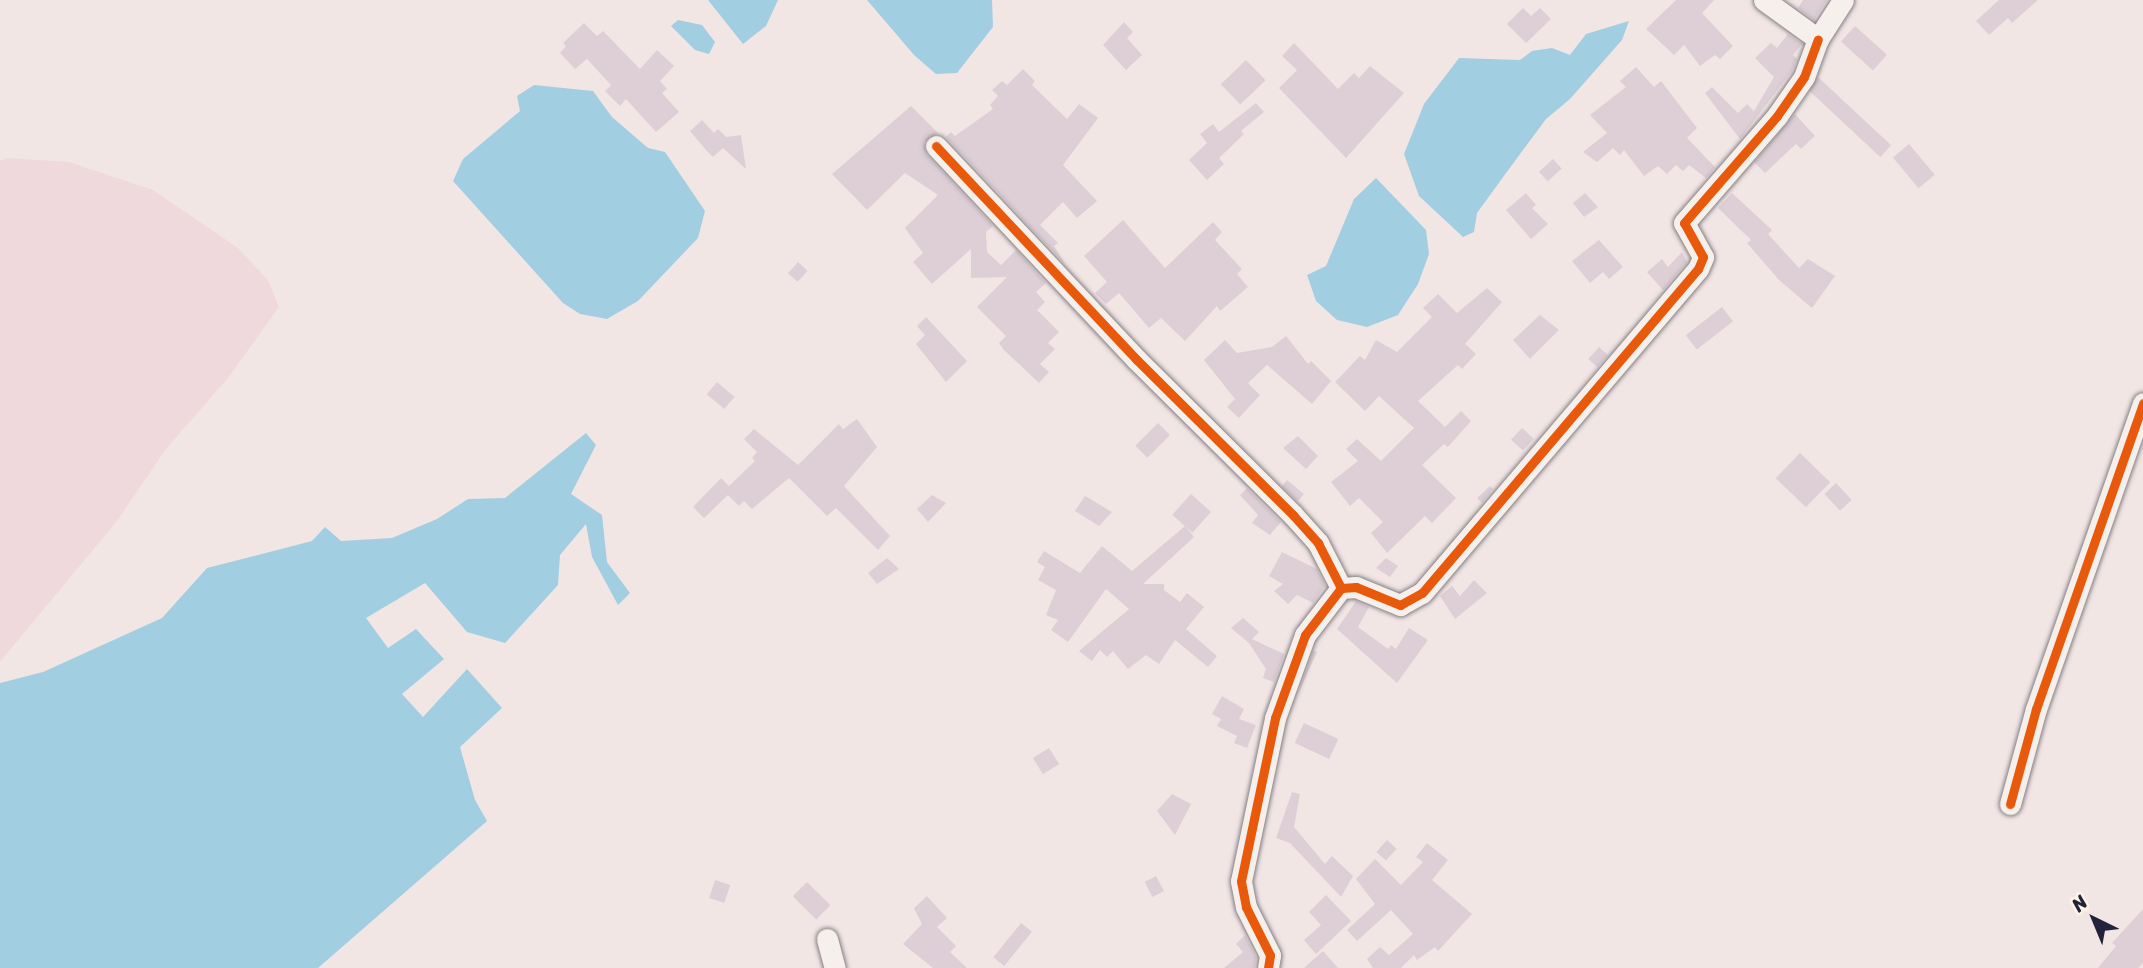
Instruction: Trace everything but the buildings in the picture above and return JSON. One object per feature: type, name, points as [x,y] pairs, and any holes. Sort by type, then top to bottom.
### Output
[{"type":"street","points":[[1764,0],[1818,39]]},
{"type":"street","points":[[1268,968],[1270,955],[1246,908],[1241,881],[1249,836],[1290,669],[1305,635],[1341,588],[1356,587],[1400,606],[1422,593],[1698,269],[1703,257],[1684,223],[1777,116],[1804,77],[1818,39],[1843,0]]},
{"type":"street","points":[[936,146],[1136,359],[1301,524],[1318,543],[1341,588]]},
{"type":"street","points":[[2010,804],[2036,709],[2143,403]]},
{"type":"street","points":[[827,939],[835,968]]},
{"type":"shaded area","points":[[7,158],[69,162],[153,190],[238,248],[268,280],[279,307],[228,378],[166,449],[117,521],[0,662],[0,161]]},
{"type":"water","points":[[708,0],[778,0],[766,26],[743,44]]},
{"type":"water","points":[[867,0],[992,0],[993,27],[957,73],[936,74],[914,55]]},
{"type":"water","points":[[678,20],[702,25],[715,42],[709,54],[695,50],[671,26]]},
{"type":"water","points":[[1629,21],[1622,40],[1570,99],[1546,119],[1509,169],[1477,213],[1474,232],[1463,237],[1419,196],[1404,154],[1424,104],[1459,58],[1520,60],[1532,51],[1552,48],[1570,55],[1586,34]]},
{"type":"water","points":[[534,85],[593,91],[612,117],[648,148],[665,152],[705,211],[698,238],[638,301],[607,319],[580,314],[563,303],[453,181],[463,159],[520,111],[517,96]]},
{"type":"water","points":[[1376,178],[1426,230],[1429,254],[1418,284],[1398,315],[1367,327],[1337,320],[1316,301],[1307,275],[1326,266],[1354,199]]},
{"type":"water","points":[[586,433],[596,445],[571,494],[602,515],[607,562],[630,593],[618,605],[592,557],[586,524],[560,555],[558,585],[505,643],[467,632],[425,583],[366,618],[388,648],[416,629],[444,659],[402,694],[423,717],[467,669],[502,708],[460,747],[475,800],[487,821],[318,968],[0,968],[0,683],[43,672],[162,618],[207,568],[312,541],[325,527],[341,541],[392,538],[437,519],[468,499],[505,498]]},
{"type":"cycle path","points":[[1268,968],[1270,955],[1246,907],[1241,881],[1275,718],[1305,635],[1341,588],[1356,587],[1400,605],[1422,593],[1698,269],[1703,257],[1684,223],[1777,116],[1804,77],[1818,39]]},
{"type":"cycle path","points":[[936,146],[1136,359],[1293,515],[1318,543],[1341,588]]},
{"type":"cycle path","points":[[2010,804],[2036,709],[2143,403]]}]
